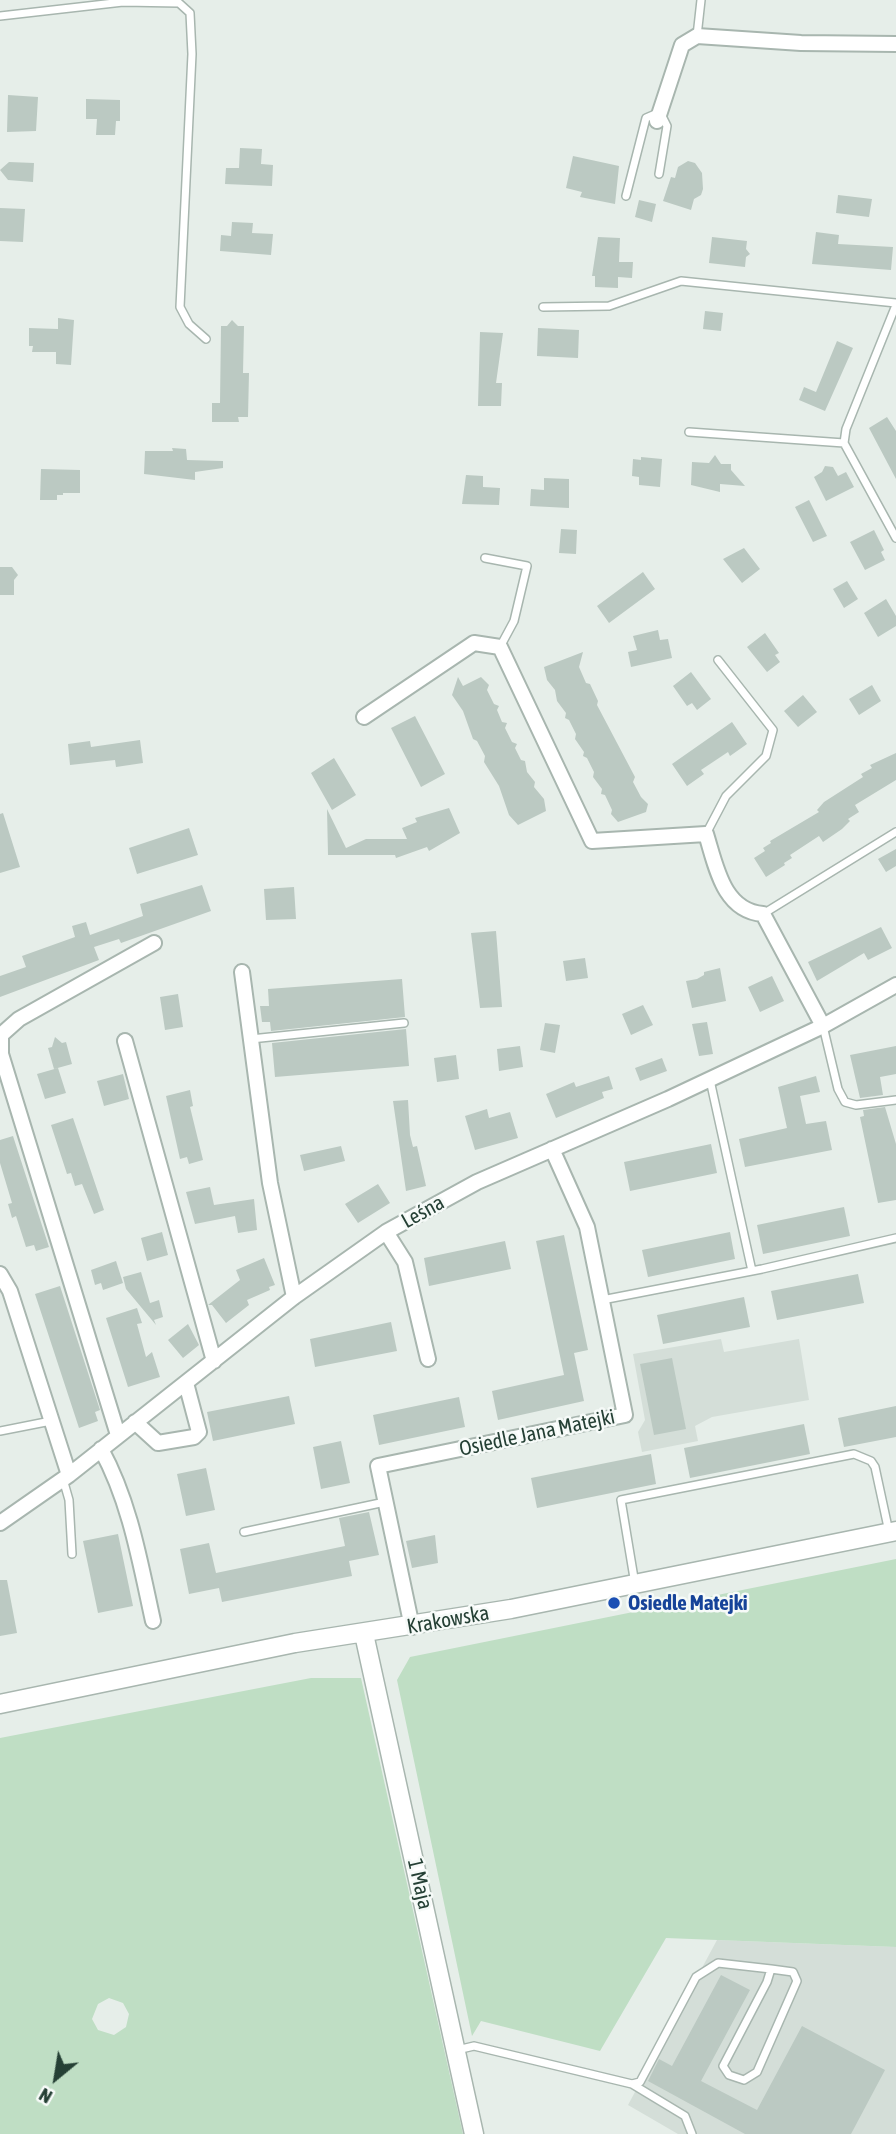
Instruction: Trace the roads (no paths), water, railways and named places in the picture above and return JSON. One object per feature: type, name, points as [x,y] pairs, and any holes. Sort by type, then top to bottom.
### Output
[{"type":"street","points":[[659,116],[682,45],[697,36],[801,43],[896,44]]},
{"type":"street","points":[[364,717],[474,643],[500,647],[592,841],[706,834],[727,893],[750,913],[763,914],[822,1026]]},
{"type":"street","points":[[118,1436],[1,1054],[1,1035],[19,1019],[154,943]]},
{"type":"street","points":[[242,972],[270,1183],[294,1297]]},
{"type":"street","name":"Leśna","points":[[0,1523],[66,1476],[294,1297],[386,1232],[477,1182],[710,1079],[822,1026],[896,985]]},
{"type":"street","points":[[125,1041],[214,1361]]},
{"type":"street","name":"Osiedle Jana Matejki","points":[[412,1626],[379,1466],[625,1415],[587,1227],[552,1149]]},
{"type":"street","points":[[386,1232],[404,1262],[428,1359]]},
{"type":"street","points":[[0,1274],[10,1291],[66,1476]]},
{"type":"street","points":[[135,1422],[158,1443],[194,1437],[199,1432],[186,1383]]},
{"type":"street","points":[[101,1449],[115,1474],[136,1545],[153,1621]]},
{"type":"street","name":"Krakowska","points":[[0,1704],[295,1643],[412,1626],[892,1532]]},
{"type":"street","name":"1 Maja","points":[[364,1634],[474,2134]]},
{"type":"lane","points":[[697,36],[701,0]]},
{"type":"lane","points":[[0,16],[123,2],[179,3],[190,13],[192,54],[180,307],[189,324],[206,339]]},
{"type":"lane","points":[[626,196],[646,118],[659,116],[667,126],[659,174]]},
{"type":"lane","points":[[543,307],[610,306],[681,281],[896,304],[846,429],[844,443],[896,538]]},
{"type":"lane","points":[[689,432],[844,443]]},
{"type":"lane","points":[[485,558],[527,566],[514,621],[500,647]]},
{"type":"lane","points":[[706,834],[726,796],[766,756],[774,730],[718,660]]},
{"type":"lane","points":[[763,914],[896,832]]},
{"type":"lane","points":[[251,1040],[404,1023]]},
{"type":"lane","points":[[822,1026],[838,1089],[845,1102],[856,1105],[896,1100]]},
{"type":"lane","points":[[710,1079],[752,1271]]},
{"type":"lane","points":[[602,1300],[752,1271],[896,1238]]},
{"type":"lane","points":[[0,1431],[51,1422]]},
{"type":"lane","points":[[635,1584],[621,1500],[634,1497],[854,1454],[871,1461],[875,1467],[892,1532]]},
{"type":"lane","points":[[66,1476],[72,1554]]},
{"type":"lane","points":[[244,1532],[386,1502]]},
{"type":"lane","points":[[632,2084],[640,2082],[696,1977],[718,1963],[771,1969],[793,1972],[797,1981],[757,2072],[744,2080],[729,2075],[723,2066],[767,1982],[771,1969]]},
{"type":"lane","points":[[456,2050],[474,2046],[632,2084],[685,2116],[692,2134]]},
{"type":"place","name":"Osiedle Matejki","points":[[614,1603]]}]
